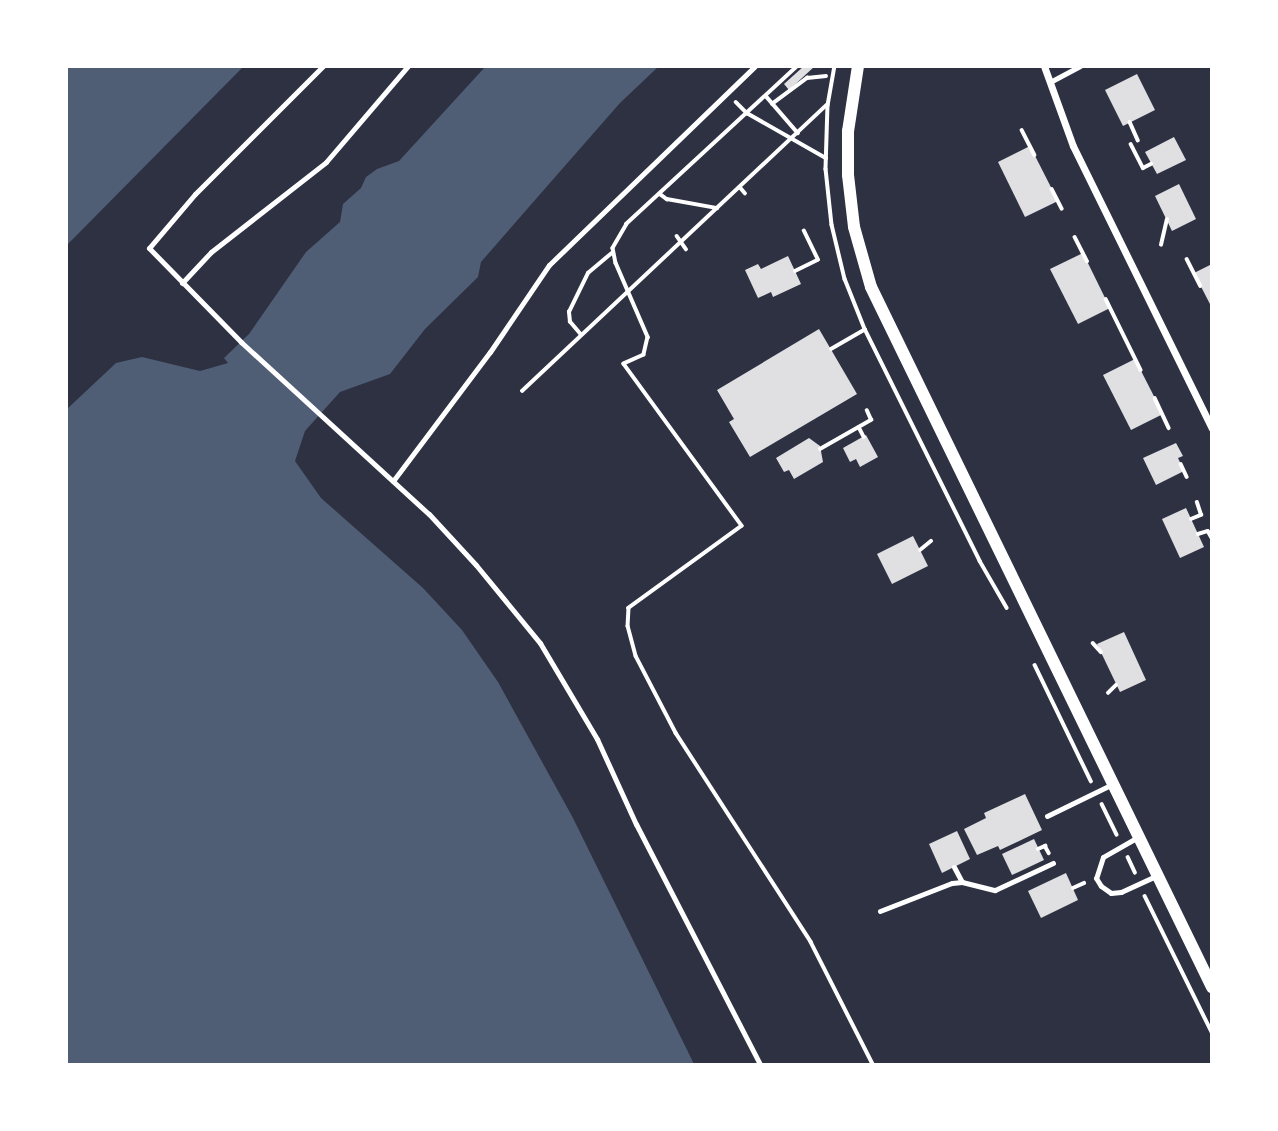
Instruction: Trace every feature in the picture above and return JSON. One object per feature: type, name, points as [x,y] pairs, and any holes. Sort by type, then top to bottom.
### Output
[{"type":"street","points":[[858,66],[849,119],[848,175],[852,215],[868,279],[1212,987]]},
{"type":"street","points":[[1044,66],[1073,146],[1212,429]]},
{"type":"lane","points":[[323,66],[195,194],[149,248],[241,342],[429,514],[476,565],[556,668],[597,739],[636,824],[760,1065]]},
{"type":"lane","points":[[182,282],[211,252],[326,162],[408,66]]},
{"type":"lane","points":[[393,481],[490,352],[549,265],[755,66]]},
{"type":"lane","points":[[1050,82],[1080,66]]},
{"type":"lane","points":[[1047,816],[1113,784]]},
{"type":"lane","points":[[1139,836],[1103,856],[1096,878],[1101,886],[1111,893],[1121,892],[1158,874]]},
{"type":"lane","points":[[880,911],[938,887],[961,882],[995,890],[1053,863]]},
{"type":"lane","points":[[954,867],[961,882]]},
{"type":"path","points":[[581,335],[570,322],[569,312],[588,273],[612,253],[627,224],[796,70]]},
{"type":"path","points":[[772,104],[807,78],[826,76]]},
{"type":"path","points":[[766,96],[798,133]]},
{"type":"path","points":[[522,391],[828,105]]},
{"type":"path","points":[[747,113],[826,158]]},
{"type":"path","points":[[1130,122],[1138,140]]},
{"type":"path","points":[[1023,130],[1035,155]]},
{"type":"path","points":[[1130,144],[1143,168],[1151,164]]},
{"type":"path","points":[[757,162],[762,167]]},
{"type":"path","points":[[740,187],[745,193]]},
{"type":"path","points":[[1052,189],[1062,209]]},
{"type":"path","points":[[660,194],[667,199],[717,208]]},
{"type":"path","points":[[1161,245],[1167,220]]},
{"type":"path","points":[[795,271],[818,260],[804,231]]},
{"type":"path","points":[[677,236],[686,249]]},
{"type":"path","points":[[1075,237],[1087,261]]},
{"type":"path","points":[[612,253],[648,337],[643,355],[624,364],[742,526],[629,608],[628,626],[636,656],[683,744],[811,942],[873,1065]]},
{"type":"path","points":[[1187,259],[1201,286]]},
{"type":"path","points":[[845,279],[865,329],[980,561],[1007,609]]},
{"type":"path","points":[[1106,299],[1141,370]]},
{"type":"path","points":[[603,307],[608,310]]},
{"type":"path","points":[[831,349],[865,329]]},
{"type":"path","points":[[1155,398],[1169,428]]},
{"type":"path","points":[[820,449],[871,420],[867,411]]},
{"type":"path","points":[[859,427],[864,437]]},
{"type":"path","points":[[1181,464],[1187,477]]},
{"type":"path","points":[[1191,519],[1201,515],[1197,503]]},
{"type":"path","points":[[1198,534],[1208,531],[1212,538]]},
{"type":"path","points":[[920,550],[931,541]]},
{"type":"path","points":[[1093,643],[1101,652]]},
{"type":"path","points":[[1031,657],[1089,778]]},
{"type":"path","points":[[1108,693],[1116,685]]},
{"type":"path","points":[[1102,805],[1109,819]]},
{"type":"path","points":[[1126,855],[1136,873]]},
{"type":"path","points":[[1073,888],[1087,881]]},
{"type":"path","points":[[1144,893],[1212,1032]]},
{"type":"water","points":[[66,67],[243,67],[67,245]]},
{"type":"water","points":[[485,67],[658,67],[620,103],[549,184],[481,262],[478,277],[425,329],[390,374],[340,392],[305,431],[295,461],[321,498],[423,588],[462,630],[498,682],[573,818],[694,1064],[67,1064],[67,409],[116,363],[142,357],[200,371],[228,363],[224,358],[249,334],[306,252],[340,222],[343,204],[361,188],[366,177],[377,169],[399,161]]},
{"type":"building","points":[[804,66],[815,66],[789,90],[784,84]]},
{"type":"building","points":[[1137,74],[1155,110],[1123,126],[1105,90]]},
{"type":"building","points":[[1174,137],[1186,160],[1157,174],[1145,152]]},
{"type":"building","points":[[1030,146],[1058,201],[1025,217],[998,162]]},
{"type":"building","points":[[1179,184],[1196,219],[1172,231],[1155,196]]},
{"type":"building","points":[[1083,253],[1110,308],[1078,324],[1050,269]]},
{"type":"building","points":[[788,256],[801,284],[773,297],[771,292],[758,298],[745,270],[758,264],[761,269]]},
{"type":"building","points":[[1212,264],[1212,308],[1194,273]]},
{"type":"building","points":[[819,329],[857,394],[750,457],[729,422],[734,419],[717,390]]},
{"type":"building","points":[[1135,359],[1163,414],[1131,430],[1103,375]]},
{"type":"building","points":[[866,435],[878,457],[860,467],[856,459],[850,462],[843,448]]},
{"type":"building","points":[[809,438],[820,446],[823,462],[794,479],[789,470],[784,472],[776,458]]},
{"type":"building","points":[[1176,443],[1183,456],[1178,458],[1184,471],[1156,485],[1143,458]]},
{"type":"building","points":[[1186,508],[1204,547],[1180,558],[1162,519]]},
{"type":"building","points":[[913,536],[928,566],[892,584],[877,554]]},
{"type":"building","points":[[1124,632],[1146,680],[1120,692],[1097,644]]},
{"type":"building","points":[[1025,794],[1042,830],[1000,850],[998,846],[977,855],[964,829],[986,818],[984,813]]},
{"type":"building","points":[[957,831],[970,859],[942,873],[929,844]]},
{"type":"building","points":[[1034,839],[1044,860],[1012,875],[1002,854]]},
{"type":"building","points":[[1066,873],[1078,900],[1041,918],[1028,891]]}]
